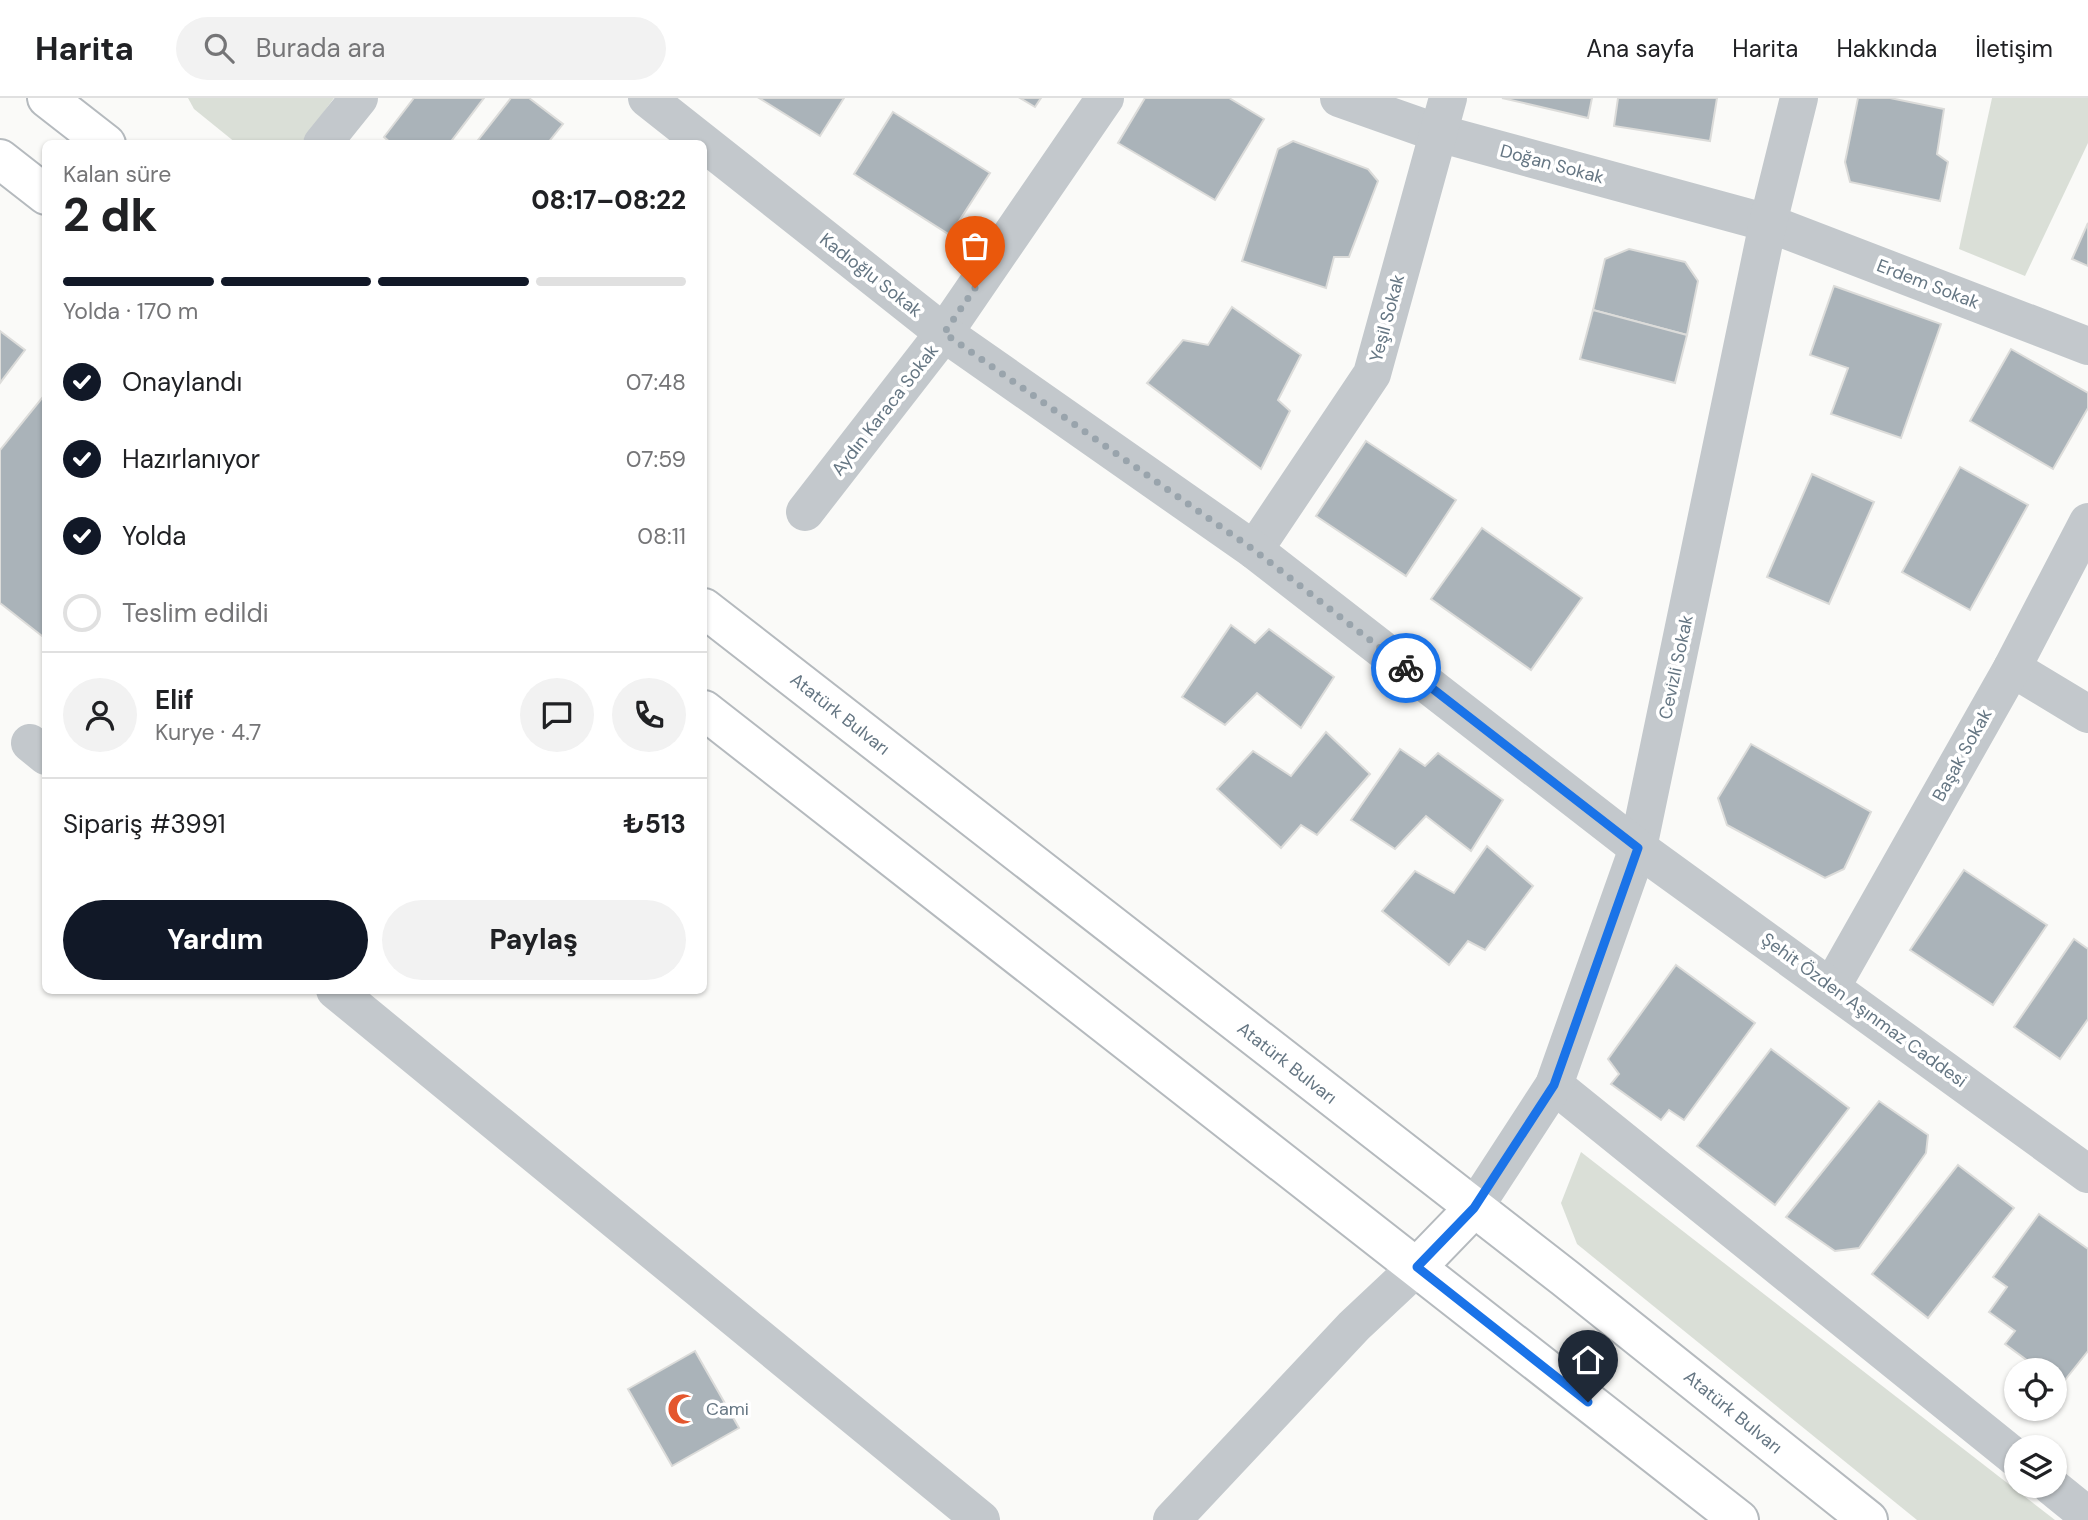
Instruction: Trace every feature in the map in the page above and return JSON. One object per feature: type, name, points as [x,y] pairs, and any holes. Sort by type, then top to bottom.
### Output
[{"type":"main road","points":[[47,98],[101,140]]},
{"type":"main road","points":[[0,159],[42,192]]},
{"type":"main road","name":"Atatürk Bulvarı","points":[[707,610],[1474,1208],[1868,1520]]},
{"type":"main road","points":[[707,712],[1739,1520]]},
{"type":"main road","points":[[1417,1267],[1474,1208]]},
{"type":"street","points":[[325,140],[359,98]]},
{"type":"street","name":"Kadıoğlu Sokak","points":[[647,98],[700,140]]},
{"type":"street","name":"Aydın Karaca Sokak","points":[[805,512],[944,333],[1105,98]]},
{"type":"street","name":"Doğan Sokak","points":[[1339,98],[1443,115],[1768,223]]},
{"type":"street","name":"Cevizli Sokak","points":[[1474,1208],[1554,1085],[1638,848],[1768,223],[1799,98]]},
{"type":"street","name":"Yeşil Sokak","points":[[1254,550],[1372,374],[1443,115]]},
{"type":"street","name":"Kadıoğlu Sokak","points":[[707,145],[944,333],[1254,550],[1638,848]]},
{"type":"street","name":"Erdem Sokak","points":[[1768,223],[2088,346]]},
{"type":"street","name":"Başak Sokak","points":[[1832,986],[2012,668],[2088,522]]},
{"type":"street","points":[[2012,668],[2088,714]]},
{"type":"street","name":"Şehit Özden Aşınmaz Caddesi","points":[[1638,848],[2088,1174]]},
{"type":"street","points":[[340,994],[981,1520]]},
{"type":"street","points":[[1554,1085],[2004,1448]]},
{"type":"street","points":[[1172,1520],[1354,1326],[1417,1267]]},
{"type":"street","points":[[2066,1498],[2088,1516]]},
{"type":"shaded area","points":[[188,98],[334,98],[303,140],[232,140],[194,109]]},
{"type":"shaded area","points":[[1992,98],[2088,98],[2088,143],[2025,276],[1959,249]]},
{"type":"shaded area","points":[[1581,1152],[2004,1480],[2004,1498],[2027,1498],[2055,1520],[1917,1520],[1577,1244],[1561,1203]]},
{"type":"building","points":[[414,98],[484,98],[452,140],[387,140],[384,137]]},
{"type":"building","points":[[511,98],[529,98],[563,124],[550,140],[478,140]]},
{"type":"building","points":[[759,98],[844,98],[820,136]]},
{"type":"building","points":[[1020,98],[1041,98],[1035,107]]},
{"type":"building","points":[[1145,98],[1229,98],[1264,119],[1215,200],[1118,143]]},
{"type":"building","points":[[1502,98],[1592,98],[1588,118]]},
{"type":"building","points":[[1618,98],[1717,98],[1710,141],[1614,126]]},
{"type":"building","points":[[1858,98],[1890,98],[1944,109],[1937,154],[1948,162],[1940,201],[1850,182],[1845,162]]},
{"type":"building","points":[[893,112],[990,173],[950,235],[854,174]]},
{"type":"building","points":[[1293,141],[1368,169],[1378,181],[1349,257],[1334,257],[1326,288],[1242,261],[1278,149]]},
{"type":"building","points":[[2088,223],[2088,266],[2072,259]]},
{"type":"building","points":[[1629,249],[1685,262],[1698,281],[1687,335],[1593,310],[1605,259]]},
{"type":"building","points":[[1834,286],[1941,324],[1901,438],[1831,414],[1848,368],[1810,355]]},
{"type":"building","points":[[1232,307],[1301,355],[1278,400],[1290,411],[1261,469],[1147,383],[1183,340],[1208,345]]},
{"type":"building","points":[[1593,310],[1687,335],[1675,383],[1580,359]]},
{"type":"building","points":[[0,331],[25,350],[0,383]]},
{"type":"building","points":[[2011,349],[2088,393],[2088,408],[2053,469],[1970,421]]},
{"type":"building","points":[[42,398],[42,636],[0,603],[0,450]]},
{"type":"building","points":[[1366,441],[1456,500],[1406,576],[1316,516]]},
{"type":"building","points":[[1960,467],[2028,505],[1970,610],[1902,572]]},
{"type":"building","points":[[1812,474],[1874,502],[1829,604],[1767,577]]},
{"type":"building","points":[[1482,528],[1582,598],[1531,670],[1431,599]]},
{"type":"building","points":[[1231,625],[1255,643],[1269,629],[1334,677],[1301,728],[1257,693],[1225,725],[1182,697]]},
{"type":"building","points":[[1326,732],[1370,774],[1317,835],[1301,825],[1281,848],[1217,789],[1253,751],[1291,776]]},
{"type":"building","points":[[1751,744],[1871,812],[1844,869],[1825,878],[1727,825],[1718,798]]},
{"type":"building","points":[[1400,749],[1425,766],[1438,753],[1503,800],[1471,851],[1426,816],[1395,849],[1351,820]]},
{"type":"building","points":[[1487,846],[1533,886],[1485,950],[1468,941],[1449,965],[1382,911],[1415,871],[1454,893]]},
{"type":"building","points":[[1964,870],[2047,925],[1993,1005],[1910,950]]},
{"type":"building","points":[[2074,939],[2088,949],[2088,1019],[2060,1059],[2014,1027]]},
{"type":"building","points":[[1676,965],[1755,1023],[1684,1120],[1669,1110],[1661,1120],[1611,1084],[1619,1074],[1608,1059]]},
{"type":"building","points":[[1771,1049],[1849,1108],[1775,1205],[1697,1146]]},
{"type":"building","points":[[1879,1101],[1928,1135],[1926,1153],[1859,1248],[1835,1251],[1786,1217]]},
{"type":"building","points":[[1958,1165],[2014,1208],[1928,1318],[1872,1274]]},
{"type":"building","points":[[2039,1214],[2088,1249],[2088,1351],[2067,1377],[2067,1358],[2024,1358],[2005,1344],[2015,1331],[1989,1312],[2007,1287],[1993,1277]]},
{"type":"building","name":"Cami","points":[[695,1351],[739,1428],[672,1466],[628,1389]]},
{"type":"way so far","points":[[975,288],[944,333],[1254,550],[1406,668]]},
{"type":"place","name":"Cami","points":[[683,1409]]},
{"type":"route","points":[[1406,668],[1638,848],[1554,1085],[1474,1208],[1417,1267],[1588,1402]]}]
